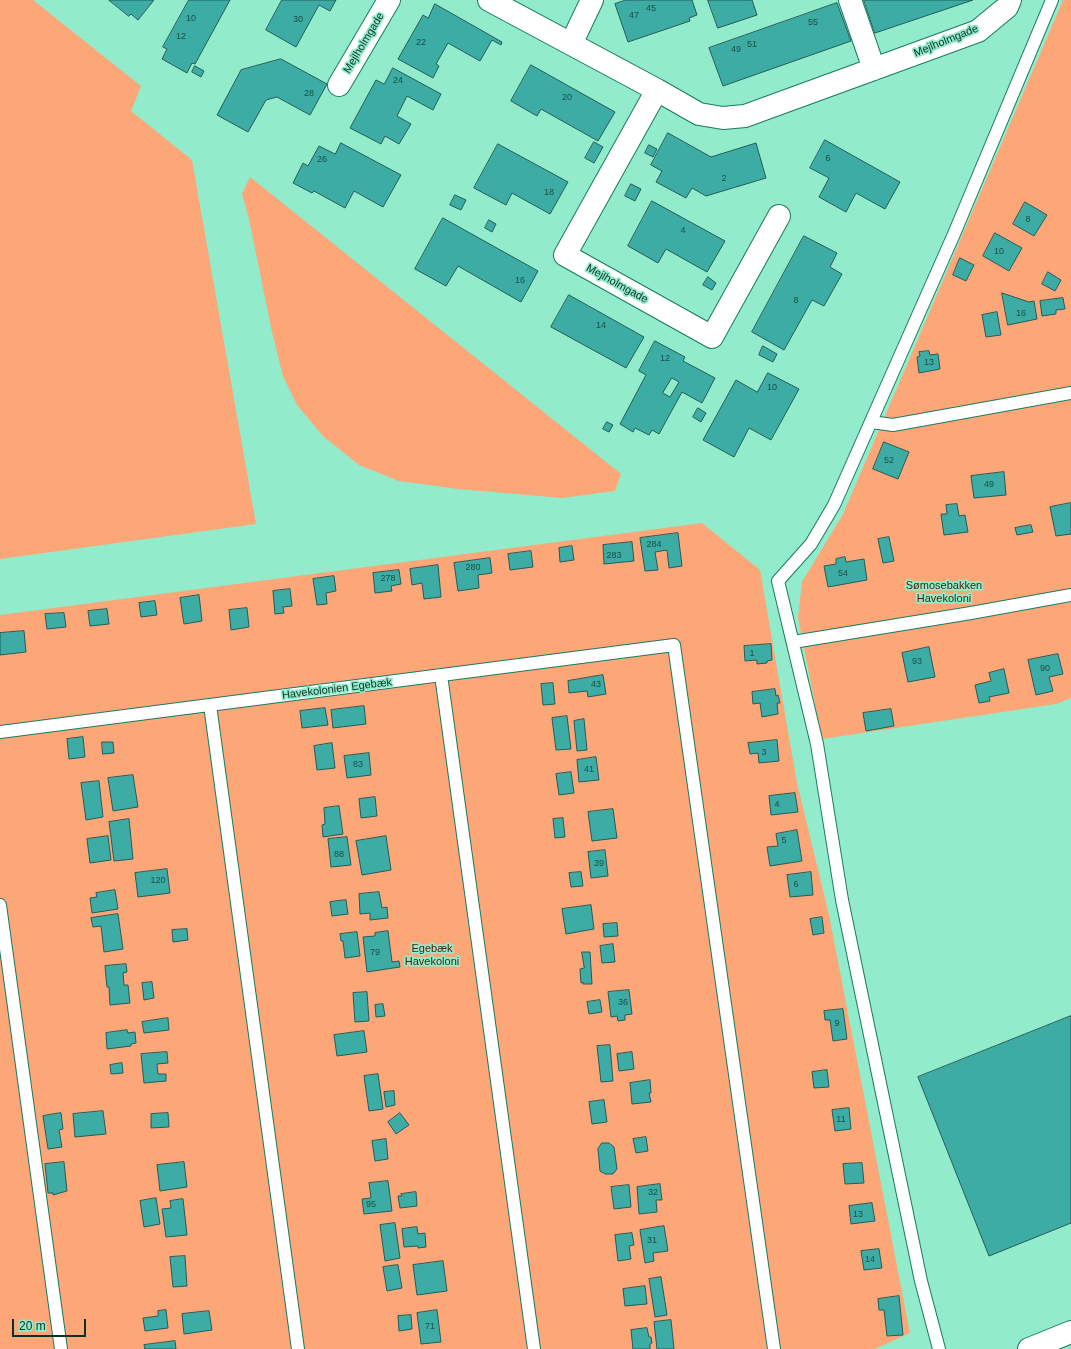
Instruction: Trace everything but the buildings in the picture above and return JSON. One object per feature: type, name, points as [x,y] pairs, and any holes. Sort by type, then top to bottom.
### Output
[{"type":"street","name":"Mejlholmgade","points":[[339,85],[389,0]]},
{"type":"street","name":"Mejlholmgade","points":[[489,0],[657,90],[698,114],[723,118],[745,116],[978,31],[1007,7],[1010,0]]},
{"type":"street","points":[[571,44],[592,0]]},
{"type":"street","points":[[850,0],[874,69]]},
{"type":"street","name":"Mejlholmgade","points":[[657,90],[565,255],[712,337],[780,216]]},
{"type":"street","points":[[1029,1349],[1071,1332]]},
{"type":"lane","points":[[939,1349],[921,1281],[848,931],[817,744],[778,581],[811,544],[834,505],[954,234],[1052,0]]},
{"type":"lane","points":[[871,422],[893,425],[1071,393]]},
{"type":"lane","points":[[793,642],[1071,595]]},
{"type":"lane","name":"Havekolonien Egebæk","points":[[0,732],[674,646],[774,1349]]},
{"type":"lane","points":[[440,675],[534,1349]]},
{"type":"lane","points":[[210,705],[298,1349]]},
{"type":"lane","points":[[0,905],[62,1349]]},
{"type":"green space","points":[[0,0],[33,0],[141,86],[131,111],[192,160],[256,524],[0,559]]},
{"type":"green space","name":"Sømosebakken Havekoloni","points":[[1063,0],[1071,0],[1071,698],[1056,704],[822,739],[798,618],[802,582],[843,514]]},
{"type":"green space","points":[[250,177],[621,474],[615,491],[562,498],[458,489],[399,481],[359,465],[323,436],[297,405],[283,376],[272,332],[249,219],[242,194]]},
{"type":"green space","name":"Egebæk Havekoloni","points":[[702,523],[760,570],[797,783],[829,915],[910,1333],[875,1349],[0,1349],[0,615]]}]
